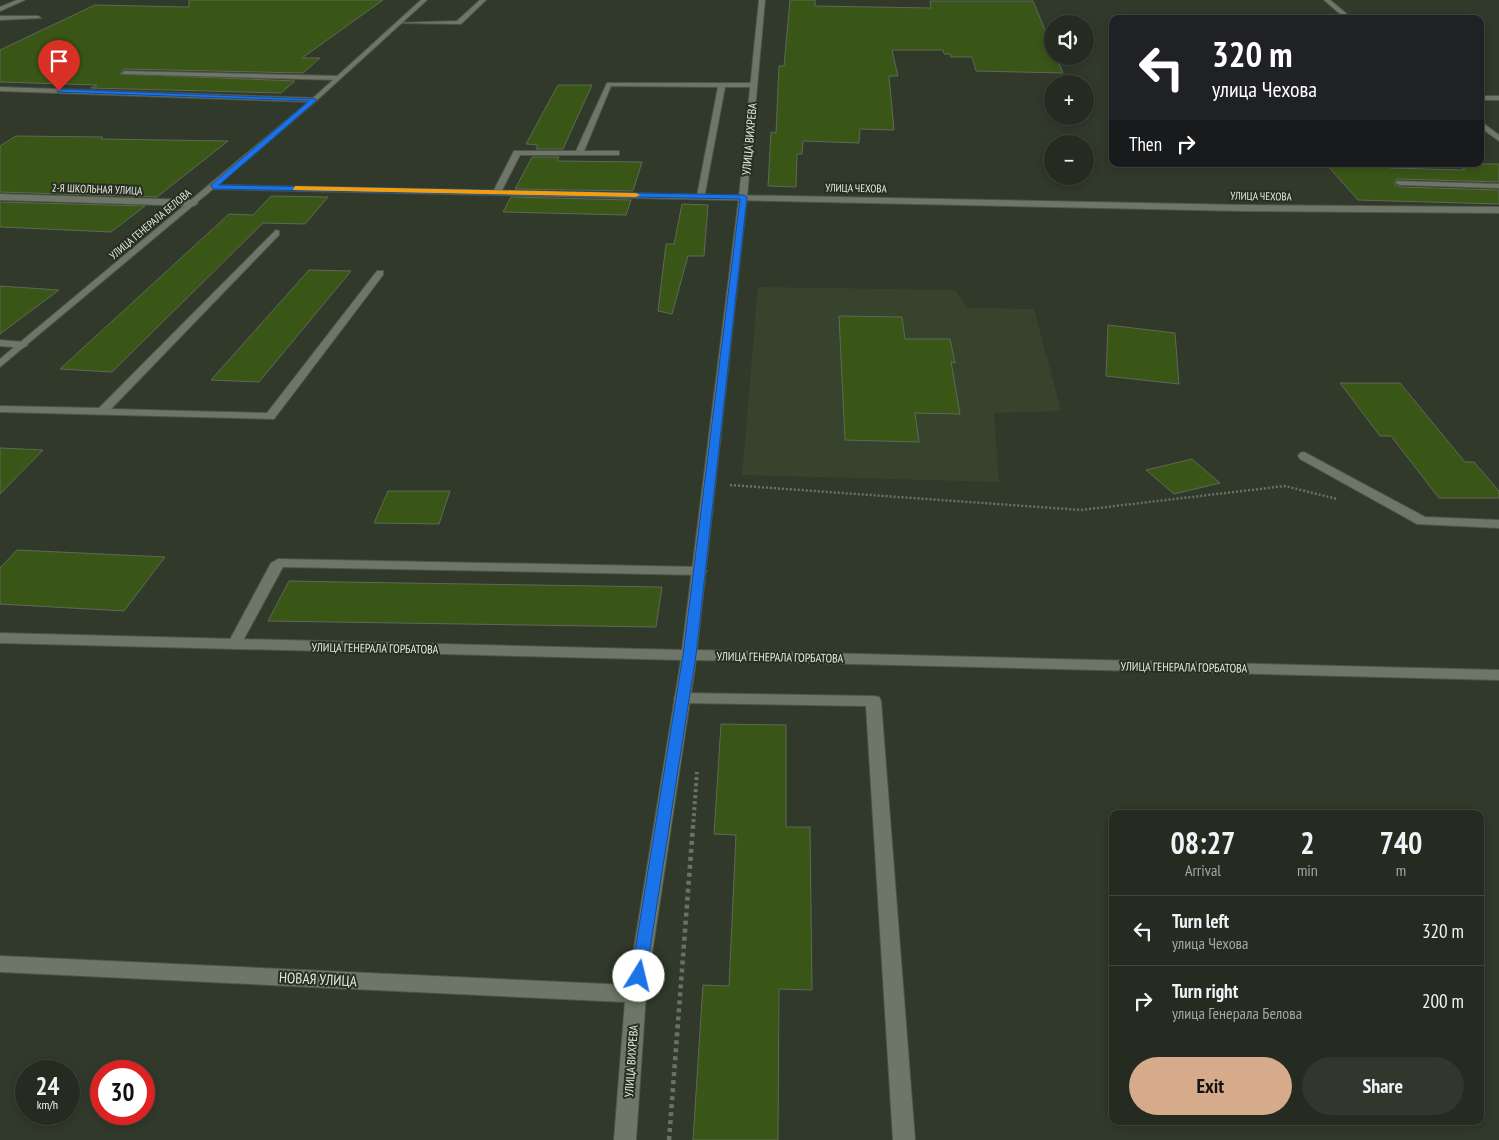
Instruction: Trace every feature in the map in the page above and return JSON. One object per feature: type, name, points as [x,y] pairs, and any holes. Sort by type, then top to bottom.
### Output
[{"type":"street","points":[[0,9],[22,0]]},
{"type":"street","name":"УЛИЦА ГЕНЕРАЛА БЕЛОВА","points":[[0,364],[213,187],[314,100],[424,0]]},
{"type":"street","name":"УЛИЦА ВИХРЕВА","points":[[626,1140],[636,994],[689,655],[700,570],[743,197],[762,0]]},
{"type":"street","points":[[1327,0],[1345,15]]},
{"type":"street","points":[[0,18],[38,18]]},
{"type":"street","points":[[124,73],[338,78]]},
{"type":"street","points":[[580,153],[609,84],[754,85]]},
{"type":"street","points":[[701,196],[722,85]]},
{"type":"street","points":[[0,89],[314,100]]},
{"type":"street","points":[[1484,98],[1499,98]]},
{"type":"street","points":[[1484,126],[1499,139]]},
{"type":"street","points":[[497,192],[518,153],[616,153]]},
{"type":"street","points":[[1400,183],[1499,186]]},
{"type":"street","name":"УЛИЦА ЧЕХОВА","points":[[213,187],[1234,207],[1499,210]]},
{"type":"street","name":"2-Я ШКОЛЬНАЯ УЛИЦА","points":[[0,197],[194,202]]},
{"type":"street","points":[[102,412],[276,233]]},
{"type":"street","points":[[0,409],[270,417],[380,273]]},
{"type":"street","points":[[0,343],[23,345]]},
{"type":"street","points":[[1304,456],[1422,521],[1499,524]]},
{"type":"street","points":[[234,645],[278,563],[700,570]]},
{"type":"street","name":"УЛИЦА ГЕНЕРАЛА ГОРБАТОВА","points":[[0,638],[1499,676]]},
{"type":"street","points":[[682,698],[873,701],[904,1140]]},
{"type":"street","name":"НОВАЯ УЛИЦА","points":[[0,964],[636,994]]},
{"type":"lane","points":[[399,23],[460,23],[483,0]]},
{"type":"path","points":[[726,485],[1081,510],[1285,486],[1340,500]]},
{"type":"path","points":[[669,1140],[698,767]]},
{"type":"shaded area","points":[[758,287],[955,290],[968,308],[1034,309],[1061,411],[994,413],[999,482],[742,475]]},
{"type":"building","points":[[189,0],[383,0],[302,58],[320,58],[303,73],[124,69],[120,74],[295,81],[281,93],[91,88],[97,85],[0,82],[0,50],[95,5],[189,7]]},
{"type":"building","points":[[790,0],[815,0],[815,6],[931,8],[930,1],[1033,1],[1044,28],[1044,65],[1060,65],[1063,73],[976,71],[972,57],[951,57],[950,54],[944,54],[943,50],[892,50],[898,76],[889,76],[894,130],[860,129],[859,143],[803,141],[802,154],[797,154],[796,187],[768,186],[771,132],[776,133],[779,66],[784,66]]},
{"type":"building","points":[[558,85],[592,85],[563,149],[536,149],[538,145],[526,144]]},
{"type":"building","points":[[16,136],[228,141],[157,197],[0,192],[0,146]]},
{"type":"building","points":[[532,157],[559,157],[557,161],[642,162],[633,191],[515,189]]},
{"type":"building","points":[[1484,164],[1499,164],[1499,182],[1397,179],[1394,184],[1400,187],[1499,190],[1499,204],[1358,200],[1329,167],[1465,170],[1462,167],[1484,167]]},
{"type":"building","points":[[271,196],[328,197],[305,224],[263,223],[112,372],[60,369],[229,214],[253,215]]},
{"type":"building","points":[[511,197],[631,200],[626,215],[503,212]]},
{"type":"building","points":[[0,202],[145,206],[111,232],[0,227]]},
{"type":"building","points":[[682,204],[708,205],[704,256],[688,256],[672,314],[658,311],[666,244],[674,244]]},
{"type":"building","points":[[309,270],[351,271],[259,382],[211,380]]},
{"type":"building","points":[[0,286],[59,290],[0,334]]},
{"type":"building","points":[[839,316],[902,317],[905,339],[950,339],[955,363],[951,362],[960,414],[915,413],[919,442],[845,440]]},
{"type":"building","points":[[1108,325],[1175,333],[1179,384],[1106,376]]},
{"type":"building","points":[[1340,383],[1400,383],[1465,462],[1474,462],[1499,491],[1499,498],[1439,498],[1391,436],[1380,436]]},
{"type":"building","points":[[0,448],[43,450],[0,494]]},
{"type":"building","points":[[1192,459],[1220,483],[1174,494],[1146,470]]},
{"type":"building","points":[[388,491],[450,491],[439,524],[374,523]]},
{"type":"building","points":[[17,550],[165,557],[124,611],[0,604],[0,568]]},
{"type":"building","points":[[289,581],[662,587],[656,627],[268,621]]},
{"type":"building","points":[[721,724],[786,725],[786,827],[810,827],[812,990],[779,989],[778,1140],[693,1140],[703,985],[729,986],[736,835],[714,834]]},
{"type":"slow traffic","points":[[295,188],[636,195]]},
{"type":"route","points":[[59,91],[314,100],[213,187],[743,197],[689,655],[639,976]]}]
